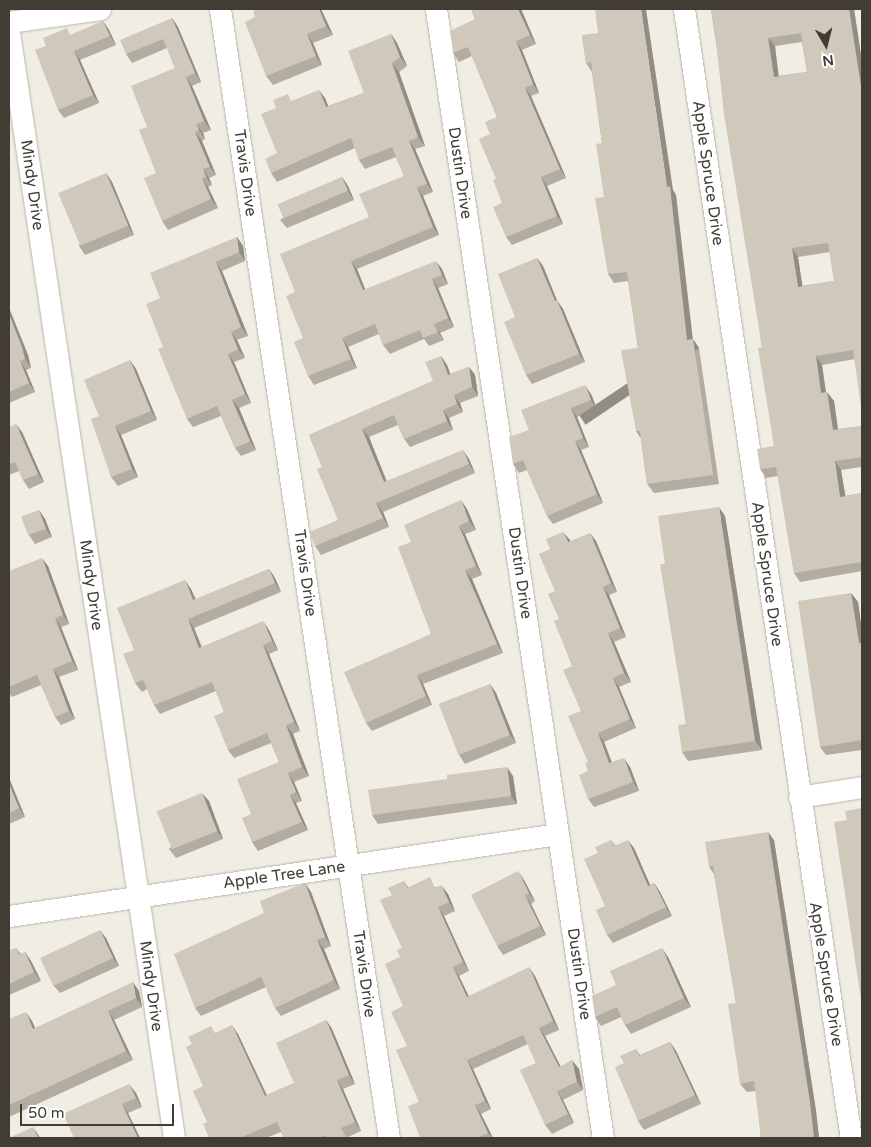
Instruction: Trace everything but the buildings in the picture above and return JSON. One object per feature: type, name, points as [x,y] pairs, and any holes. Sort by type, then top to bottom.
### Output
[{"type":"street","points":[[9,22],[100,9]]},
{"type":"street","name":"Travis Drive","points":[[220,9],[389,1138]]},
{"type":"street","name":"Dustin Drive","points":[[436,9],[603,1138]]},
{"type":"street","name":"Apple Spruce Drive","points":[[684,9],[799,797],[851,1138]]},
{"type":"street","name":"Mindy Drive","points":[[9,32],[174,1138]]},
{"type":"street","points":[[799,797],[862,787]]},
{"type":"street","name":"Apple Tree Lane","points":[[9,916],[558,834]]}]
